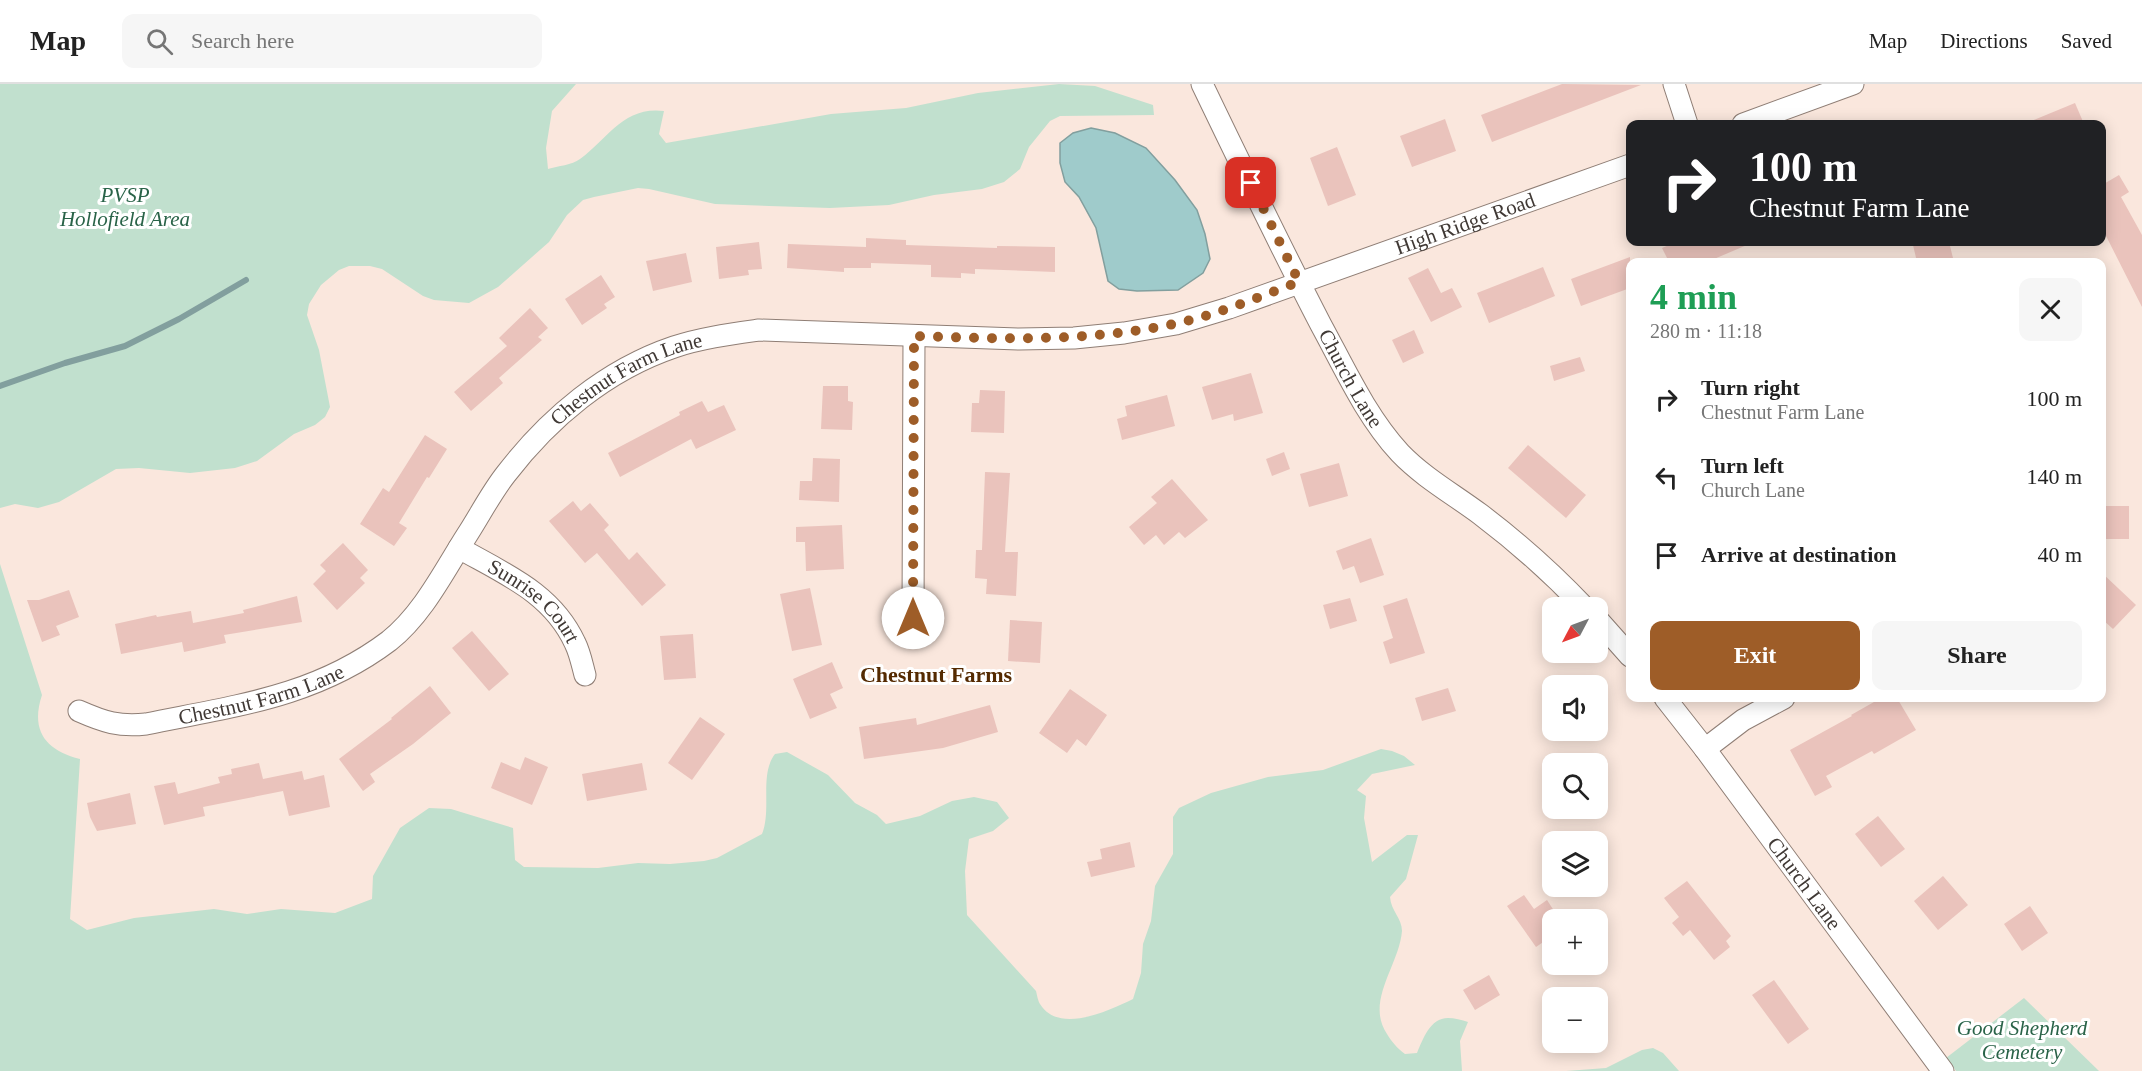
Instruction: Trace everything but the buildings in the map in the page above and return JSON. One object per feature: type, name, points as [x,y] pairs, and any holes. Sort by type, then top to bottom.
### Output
[{"type":"street","name":"Church Lane","points":[[1202,84],[1299,282],[1377,425],[1401,454],[1523,549],[1573,597]]},
{"type":"street","points":[[1674,84],[1687,120]]},
{"type":"street","points":[[1754,120],[1853,84]]},
{"type":"street","name":"High Ridge Road","points":[[1299,282],[1626,166]]},
{"type":"street","name":"Chestnut Farm Lane","points":[[79,711],[105,723],[128,726],[146,724],[277,697],[337,674],[390,640],[414,616],[505,476],[532,442],[560,414],[594,388],[630,366],[674,347],[717,336],[759,330],[1019,339],[1074,338],[1124,333],[1176,324],[1229,308],[1299,282]]},
{"type":"street","points":[[913,618],[914,336]]},
{"type":"street","name":"Sunrise Court","points":[[459,548],[524,585],[547,602],[562,620],[576,645],[585,675]]},
{"type":"street","points":[[1608,631],[1626,652]]},
{"type":"street","name":"Church Lane","points":[[1668,702],[1705,748],[1943,1071]]},
{"type":"street","points":[[1705,748],[1743,720],[1777,702]]},
{"type":"green space","name":"PVSP Hollofield Area","points":[[0,84],[576,84],[552,111],[546,148],[548,169],[577,161],[627,119],[650,111],[664,111],[659,134],[666,143],[831,114],[906,108],[978,93],[1059,84],[1095,86],[1153,105],[1154,115],[1060,116],[1050,121],[1029,147],[1020,169],[1004,182],[982,189],[934,195],[889,205],[830,208],[715,204],[638,188],[583,200],[567,215],[549,242],[498,287],[469,303],[434,300],[423,296],[382,269],[370,266],[349,266],[339,270],[321,285],[309,304],[307,315],[319,350],[330,407],[325,417],[315,425],[294,434],[257,461],[235,468],[190,473],[139,468],[116,469],[59,502],[38,508],[15,504],[0,508]]},
{"type":"green space","points":[[0,564],[42,695],[38,719],[40,729],[50,744],[58,750],[80,759],[70,919],[87,930],[134,918],[214,909],[247,914],[281,909],[335,913],[372,899],[373,876],[400,828],[429,808],[451,809],[513,828],[515,860],[524,867],[598,868],[638,863],[670,864],[717,858],[762,834],[765,824],[766,782],[770,762],[775,754],[787,752],[828,775],[855,803],[877,815],[886,824],[920,816],[952,801],[974,797],[997,802],[1009,818],[993,831],[969,839],[965,871],[967,915],[1036,991],[1040,1004],[1049,1013],[1059,1018],[1072,1019],[1098,1014],[1133,999],[1141,973],[1143,944],[1151,921],[1155,886],[1173,854],[1173,817],[1179,808],[1211,793],[1268,777],[1323,770],[1381,749],[1404,756],[1415,765],[1372,774],[1357,790],[1366,796],[1364,818],[1372,862],[1407,835],[1418,835],[1406,879],[1390,897],[1402,931],[1400,944],[1381,996],[1381,1022],[1391,1040],[1405,1054],[1417,1053],[1428,1030],[1436,1022],[1448,1018],[1468,1022],[1460,1041],[1462,1071],[0,1071]]},
{"type":"green space","name":"Good Shepherd Cemetery","points":[[2024,998],[2099,1071],[1956,1071],[1946,1058]]},
{"type":"green space","points":[[1653,1048],[1663,1053],[1679,1071],[1566,1071],[1606,1068],[1642,1050]]},
{"type":"water","points":[[1091,128],[1115,133],[1146,148],[1175,180],[1197,210],[1210,259],[1203,273],[1178,290],[1119,289],[1108,281],[1096,228],[1079,197],[1065,182],[1060,163],[1060,143],[1073,133]]},
{"type":"waterway","points":[[0,386],[65,363],[125,346],[179,319],[246,280]]},
{"type":"district","name":"Chestnut Farms","points":[[936,674]]},
{"type":"route","points":[[913,618],[914,336],[1019,339],[1074,338],[1124,333],[1176,324],[1229,308],[1299,282],[1251,183]]}]
